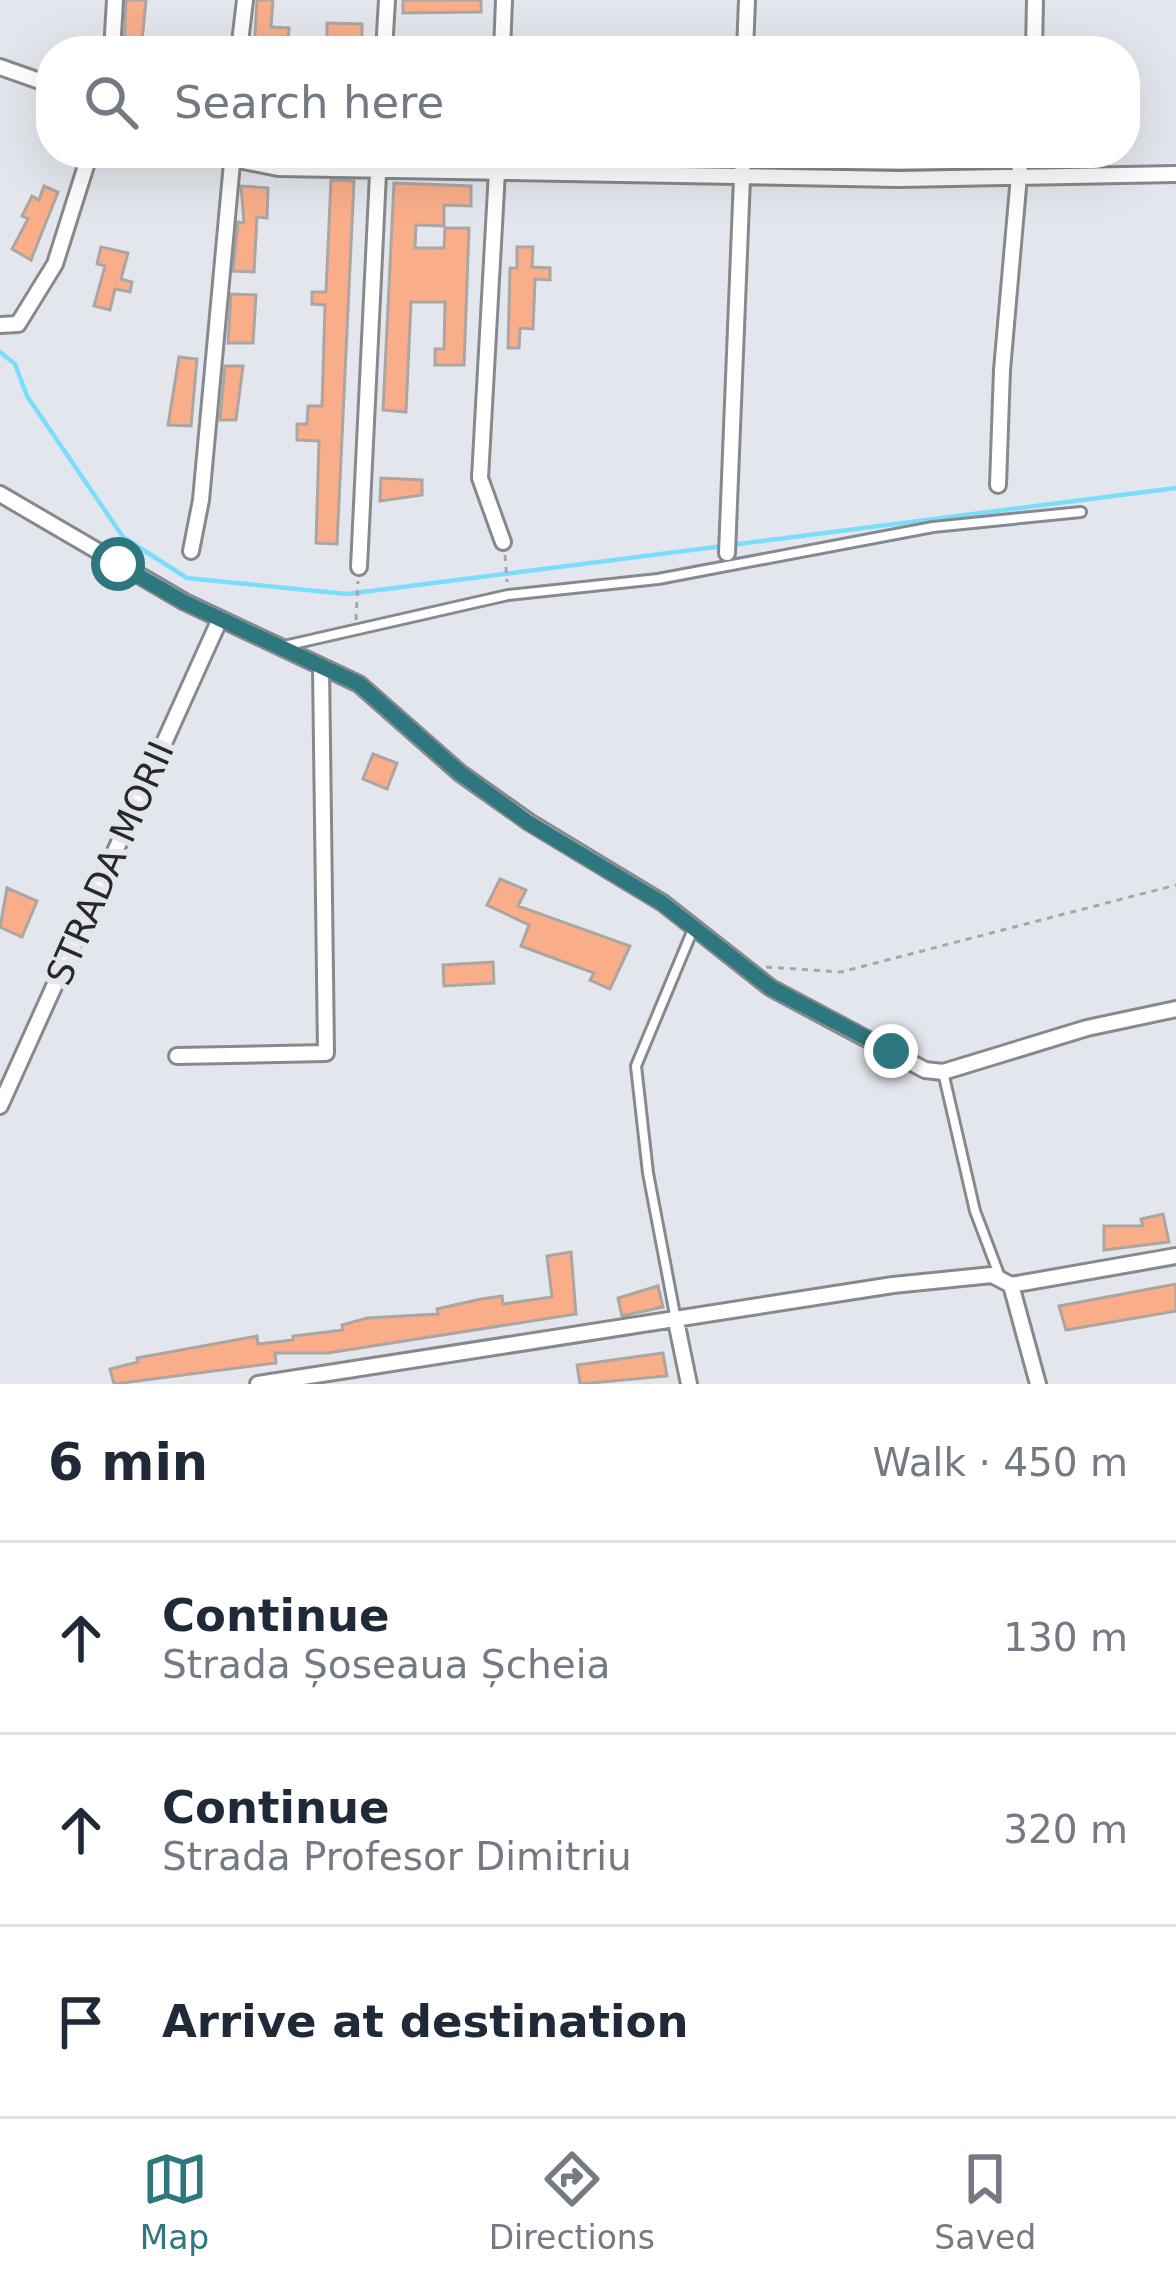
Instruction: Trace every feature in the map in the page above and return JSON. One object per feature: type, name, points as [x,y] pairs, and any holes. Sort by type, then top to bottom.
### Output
[{"type":"street","points":[[113,36],[115,0]]},
{"type":"street","points":[[241,36],[245,0]]},
{"type":"street","points":[[385,36],[387,0]]},
{"type":"street","points":[[503,36],[504,0]]},
{"type":"street","points":[[746,0],[746,36]]},
{"type":"street","points":[[1034,36],[1035,0]]},
{"type":"street","points":[[0,67],[36,80]]},
{"type":"street","points":[[0,325],[18,324],[55,264],[85,168]]},
{"type":"street","points":[[191,550],[201,500],[218,168]]},
{"type":"street","points":[[359,575],[379,168]]},
{"type":"street","points":[[473,168],[899,179],[1176,174]]},
{"type":"street","points":[[727,559],[743,168]]},
{"type":"street","points":[[998,485],[1021,168]]},
{"type":"street","points":[[497,170],[480,478],[502,542]]},
{"type":"street","points":[[0,494],[220,619],[359,684],[477,785],[694,927],[816,1016],[925,1070],[943,1072],[1087,1028],[1176,1009]]},
{"type":"street","name":"STRADA MORII","points":[[0,1106],[220,619]]},
{"type":"street","points":[[177,1056],[326,1053],[321,665]]},
{"type":"street","points":[[258,1384],[295,1382],[893,1285],[992,1275],[1006,1282],[1176,1256]]},
{"type":"street","points":[[1006,1282],[1038,1384]]},
{"type":"street","points":[[676,1321],[689,1384]]},
{"type":"lane","points":[[282,646],[508,595],[658,579],[727,559],[933,527],[1081,512]]},
{"type":"lane","points":[[676,1321],[648,1172],[636,1066],[694,927]]},
{"type":"lane","points":[[943,1072],[975,1211],[1006,1282]]},
{"type":"path","points":[[506,563],[507,581]]},
{"type":"path","points":[[356,630],[359,575]]},
{"type":"path","points":[[746,966],[841,972],[1176,885]]},
{"type":"building","points":[[126,0],[146,0],[142,36],[125,36]]},
{"type":"building","points":[[257,0],[273,0],[271,27],[289,28],[288,36],[255,36]]},
{"type":"building","points":[[403,0],[481,0],[481,12],[403,13]]},
{"type":"building","points":[[327,23],[362,24],[362,36],[327,36]]},
{"type":"building","points":[[331,180],[354,181],[337,544],[316,543],[319,441],[297,440],[297,424],[307,424],[308,406],[322,406],[325,305],[312,304],[312,292],[326,292]]},
{"type":"building","points":[[394,183],[471,186],[471,206],[444,205],[444,226],[416,225],[415,248],[444,248],[445,228],[469,228],[464,365],[435,365],[435,349],[444,349],[445,302],[411,302],[406,412],[383,410]]},
{"type":"building","points":[[44,186],[58,192],[31,260],[12,249],[28,219],[22,216],[32,196],[39,200]]},
{"type":"building","points":[[241,186],[268,188],[267,218],[257,217],[254,272],[233,271],[238,222],[244,223]]},
{"type":"building","points":[[101,247],[128,253],[121,279],[132,282],[130,292],[115,289],[110,310],[94,306],[105,266],[97,264]]},
{"type":"building","points":[[517,247],[533,247],[532,267],[550,268],[550,280],[535,279],[533,329],[520,328],[519,348],[508,348],[510,268],[517,268]]},
{"type":"building","points":[[231,294],[256,295],[253,343],[228,343]]},
{"type":"building","points":[[179,357],[197,359],[191,426],[168,425]]},
{"type":"building","points":[[225,366],[243,366],[236,420],[220,420]]},
{"type":"building","points":[[381,478],[422,480],[422,495],[380,501]]},
{"type":"building","points":[[373,754],[397,763],[387,789],[363,779]]},
{"type":"building","points":[[500,879],[526,890],[518,906],[630,946],[610,989],[590,980],[594,973],[521,946],[529,925],[487,905]]},
{"type":"building","points":[[7,888],[37,901],[22,937],[0,927]]},
{"type":"building","points":[[493,962],[494,983],[444,986],[443,965]]},
{"type":"building","points":[[1163,1214],[1169,1242],[1104,1250],[1104,1226],[1143,1226],[1141,1219]]},
{"type":"building","points":[[571,1252],[576,1314],[328,1353],[275,1353],[276,1363],[114,1384],[110,1369],[138,1362],[137,1358],[257,1336],[258,1344],[293,1340],[293,1336],[343,1330],[342,1325],[367,1318],[438,1314],[437,1309],[481,1299],[502,1296],[503,1304],[552,1297],[547,1256]]},
{"type":"building","points":[[1176,1284],[1176,1311],[1066,1330],[1059,1306]]},
{"type":"building","points":[[658,1286],[663,1307],[622,1316],[618,1298]]},
{"type":"building","points":[[663,1353],[667,1376],[580,1384],[577,1365]]},
{"type":"waterway","points":[[0,352],[15,364],[27,396],[123,537],[187,578],[347,594],[1176,488]]},
{"type":"route","points":[[118,564],[184,602],[359,684],[460,773],[529,823],[662,903],[771,988],[816,1016],[891,1051]]}]
